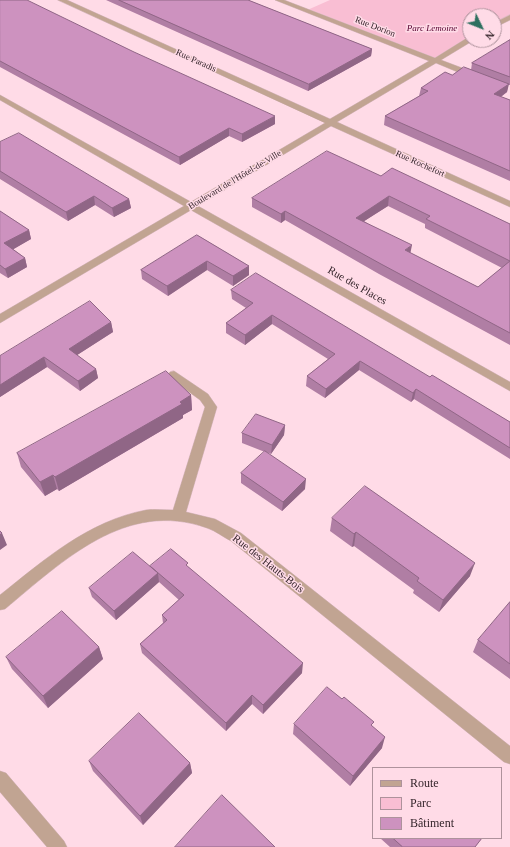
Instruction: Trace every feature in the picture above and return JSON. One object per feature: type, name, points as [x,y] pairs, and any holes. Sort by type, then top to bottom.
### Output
[{"type":"street","name":"Rue Paradis","points":[[61,0],[330,123]]},
{"type":"street","name":"Rue Dorion","points":[[278,0],[483,79]]},
{"type":"street","name":"Boulevard de l'Hôtel-de-Ville","points":[[0,319],[462,45]]},
{"type":"street","points":[[0,97],[192,206]]},
{"type":"street","name":"Rue Rochefort","points":[[330,123],[510,204]]},
{"type":"street","name":"Rue des Places","points":[[192,206],[510,387]]},
{"type":"street","points":[[174,375],[204,397],[211,408],[178,515]]},
{"type":"street","name":"Rue des Hauts-Bois","points":[[0,604],[75,545],[106,527],[130,518],[153,514],[178,515],[207,522],[236,538],[510,756]]},
{"type":"street","points":[[0,779],[58,847]]},
{"type":"green space","name":"Parc Lemoine","points":[[330,0],[510,0],[510,17],[502,22],[502,8],[462,8],[462,45],[435,61],[305,11]]},
{"type":"building","points":[[0,0],[27,0],[134,52],[275,116],[242,134],[229,128],[179,157],[0,61]]},
{"type":"building","points":[[119,0],[248,0],[372,49],[309,84]]},
{"type":"building","points":[[510,40],[510,77],[472,63],[497,48],[502,48],[502,45]]},
{"type":"building","points":[[464,67],[509,84],[494,94],[510,100],[510,171],[385,116],[428,91],[421,88],[445,72],[452,75]]},
{"type":"building","points":[[19,133],[129,199],[112,208],[94,196],[66,212],[0,171],[0,142]]},
{"type":"building","points":[[327,151],[381,176],[392,168],[510,224],[510,261],[510,333],[285,211],[281,214],[252,198]],"holes":[[[389,196],[430,216],[426,219],[510,261],[478,287],[405,250],[412,245],[356,218]]]},
{"type":"building","points":[[0,211],[29,230],[4,243],[25,258],[5,269],[0,265]]},
{"type":"building","points":[[197,235],[249,266],[233,276],[207,261],[167,286],[141,270]]},
{"type":"building","points":[[256,273],[430,377],[432,375],[510,422],[510,448],[416,389],[413,393],[360,361],[326,389],[307,376],[335,354],[272,315],[245,335],[226,323],[253,303],[231,290]]},
{"type":"building","points":[[90,301],[111,322],[69,349],[96,369],[78,381],[44,357],[0,385],[0,356]]},
{"type":"building","points":[[166,371],[191,395],[180,402],[182,404],[55,477],[53,475],[40,482],[17,453]]},
{"type":"building","points":[[256,414],[285,425],[272,445],[242,433]]},
{"type":"building","points":[[265,451],[306,479],[283,502],[241,473]]},
{"type":"building","points":[[365,486],[475,563],[443,600],[417,581],[419,578],[356,532],[354,534],[332,518]]},
{"type":"building","points":[[171,549],[188,563],[186,565],[303,663],[263,705],[252,695],[226,723],[140,644],[167,620],[162,615],[184,595],[150,566]]},
{"type":"building","points":[[133,552],[158,573],[114,611],[89,588]]},
{"type":"building","points":[[510,602],[510,664],[478,640]]},
{"type":"building","points":[[62,611],[99,647],[43,696],[6,657]]},
{"type":"building","points":[[327,687],[342,699],[344,697],[374,722],[371,725],[385,737],[353,776],[294,724]]},
{"type":"building","points":[[139,713],[190,763],[140,816],[89,761]]},
{"type":"building","points":[[222,795],[275,847],[175,847]]},
{"type":"building","points":[[394,839],[481,839],[475,847],[403,847]]}]
